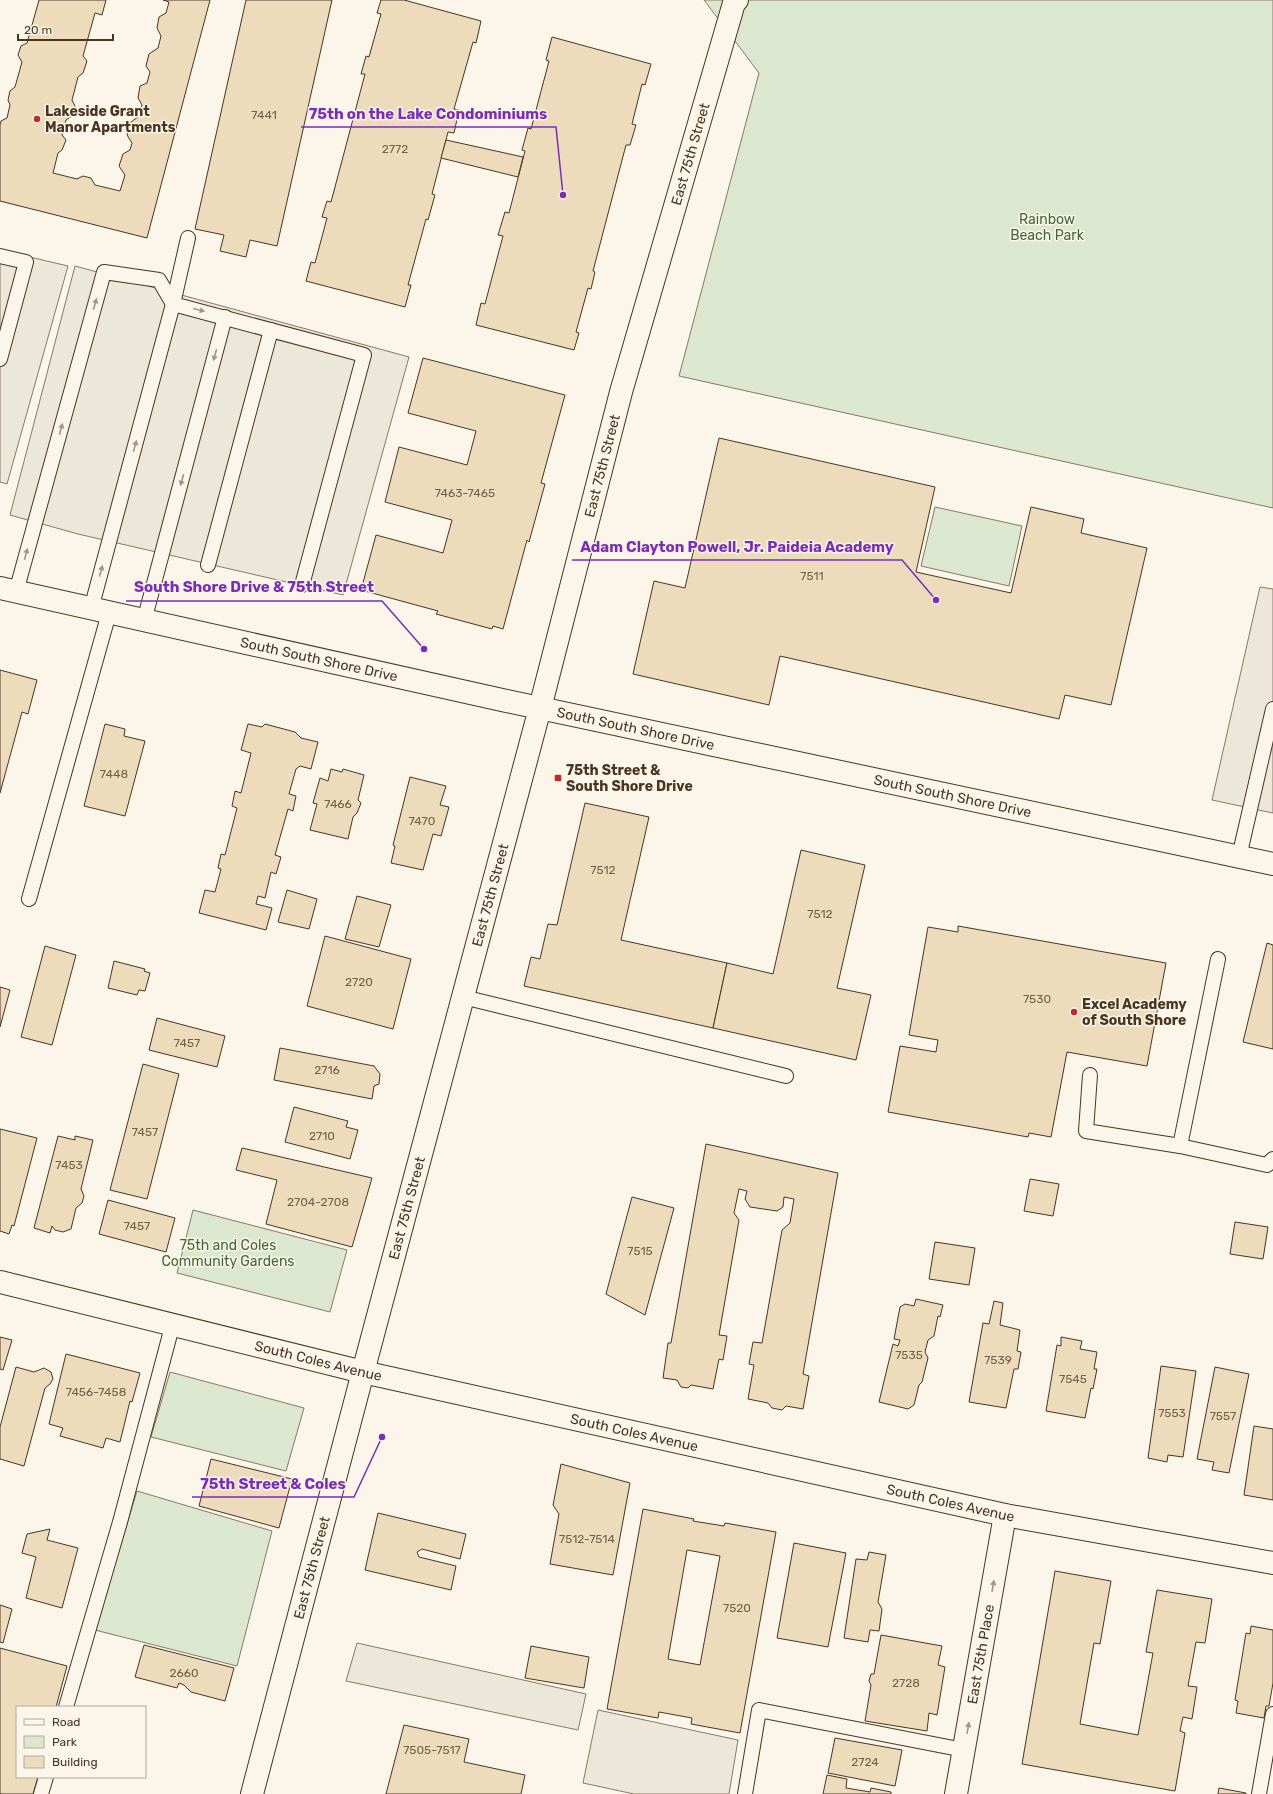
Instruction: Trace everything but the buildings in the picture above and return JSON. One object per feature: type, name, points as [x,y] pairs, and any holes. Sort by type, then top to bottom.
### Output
[{"type":"main road","name":"East 75th Street","points":[[252,1794],[540,708],[621,392],[734,2],[737,0]]},
{"type":"main road","name":"South South Shore Drive","points":[[8,590],[540,708],[1273,864]]},
{"type":"main road","name":"South Coles Avenue","points":[[0,1282],[173,1323],[363,1372],[1005,1515],[1273,1563]]},
{"type":"main road","name":"East 75th Place","points":[[956,1794],[1005,1515]]},
{"type":"lane","points":[[29,899],[100,611],[188,238]]},
{"type":"lane","points":[[0,256],[26,262],[0,359]]},
{"type":"lane","points":[[8,590],[104,272],[159,280],[172,304],[364,355],[302,585]]},
{"type":"lane","points":[[144,621],[225,317]]},
{"type":"lane","points":[[208,565],[271,330]]},
{"type":"lane","points":[[1240,857],[1273,709]]},
{"type":"lane","points":[[1180,1146],[1218,959]]},
{"type":"lane","points":[[463,997],[786,1076]]},
{"type":"lane","points":[[1090,1075],[1086,1131],[1180,1146],[1267,1165],[1273,1159]]},
{"type":"lane","points":[[66,1706],[120,1522],[173,1323]]},
{"type":"lane","points":[[745,1794],[759,1710],[964,1750]]},
{"type":"lane","points":[[1259,1794],[1273,1714]]},
{"type":"lane","points":[[41,1794],[46,1778]]},
{"type":"green space","name":"Rainbow Beach Park","points":[[704,0],[1273,0],[1273,508],[679,376],[759,73]]},
{"type":"green space","points":[[935,507],[1022,526],[1009,586],[921,566]]},
{"type":"green space","name":"75th and Coles Community Gardens","points":[[193,1210],[347,1250],[330,1312],[177,1273]]},
{"type":"green space","points":[[170,1372],[304,1408],[286,1471],[151,1437]]},
{"type":"green space","points":[[137,1491],[272,1531],[237,1666],[95,1630]]},
{"type":"shaded area","points":[[0,250],[68,266],[7,484],[0,482]]},
{"type":"shaded area","points":[[75,266],[409,357],[343,595],[78,534],[10,515]]},
{"type":"shaded area","points":[[1260,587],[1273,589],[1273,813],[1212,800]]},
{"type":"shaded area","points":[[357,1643],[586,1694],[578,1730],[346,1681]]},
{"type":"shaded area","points":[[598,1710],[738,1740],[729,1794],[634,1794],[583,1783]]},
{"type":"place","name":"Lakeside Grant Manor Apartments","points":[[37,119]]},
{"type":"place","name":"75th on the Lake Condominiums","points":[[563,195]]},
{"type":"place","name":"Adam Clayton Powell, Jr. Paideia Academy","points":[[936,600]]},
{"type":"place","name":"South Shore Drive & 75th Street","points":[[424,649]]},
{"type":"place","name":"75th Street & South Shore Drive","points":[[558,778]]},
{"type":"place","name":"Excel Academy of South Shore","points":[[1074,1012]]},
{"type":"place","name":"75th Street & Coles","points":[[382,1437]]}]
